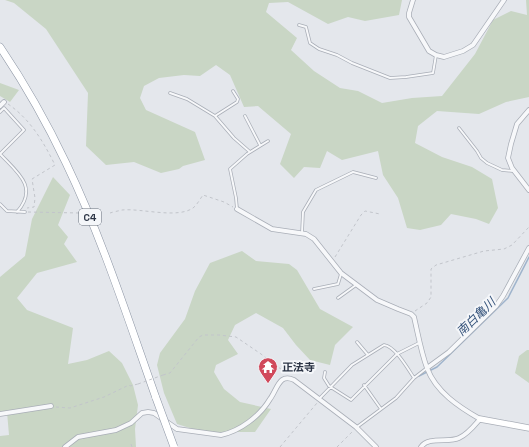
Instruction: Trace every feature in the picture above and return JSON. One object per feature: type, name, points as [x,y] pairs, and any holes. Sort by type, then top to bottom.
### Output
[{"type":"highway","name":"C4","points":[[0,47],[50,129],[87,209],[112,272],[174,447]]},
{"type":"street","points":[[413,0],[409,13],[410,17],[429,51],[444,57],[464,51],[473,46],[504,0]]},
{"type":"street","points":[[0,106],[4,102]]},
{"type":"street","points":[[529,110],[517,124],[508,158],[514,172],[529,190]]},
{"type":"street","points":[[237,209],[272,229],[306,234],[314,239],[341,273],[377,300],[412,314],[427,368],[434,382],[443,393],[468,412],[480,419],[529,428]]},
{"type":"street","points":[[427,368],[449,352],[496,306],[504,296],[529,248]]},
{"type":"street","points":[[65,447],[78,438],[116,430],[130,423],[142,413],[148,412],[154,414],[177,429],[220,435],[227,434],[242,427],[262,412],[282,380],[289,378],[320,399],[356,427],[376,447]]},
{"type":"street","points":[[0,414],[51,406]]},
{"type":"street","points":[[421,447],[423,444],[432,441],[458,439],[468,433],[480,419]]},
{"type":"lane","points":[[299,25],[306,27],[310,43],[319,49],[337,55],[352,63],[390,78],[406,77],[433,72],[436,55]]},
{"type":"lane","points":[[215,116],[237,102],[238,99],[233,91]]},
{"type":"lane","points":[[170,93],[186,99],[215,116],[234,138],[250,152]]},
{"type":"lane","points":[[0,112],[4,108],[24,130],[0,154],[23,178],[27,189],[25,200],[17,212]]},
{"type":"lane","points":[[245,116],[260,145]]},
{"type":"lane","points":[[459,128],[486,163],[502,170],[514,172]]},
{"type":"lane","points":[[237,209],[230,170],[250,152],[268,141]]},
{"type":"lane","points":[[302,234],[303,212],[316,190],[353,172],[376,178]]},
{"type":"lane","points":[[0,204],[7,211],[25,212]]},
{"type":"lane","points":[[314,289],[338,284],[341,273]]},
{"type":"lane","points":[[338,298],[356,284]]},
{"type":"lane","points":[[357,342],[368,355]]},
{"type":"lane","points":[[325,372],[324,378],[331,387],[351,400],[364,385],[397,354],[420,342]]},
{"type":"lane","points":[[320,399],[352,365],[384,345],[388,345],[397,354],[414,378]]},
{"type":"lane","points":[[356,427],[396,398],[414,378],[427,368]]},
{"type":"lane","points":[[364,385],[381,409]]},
{"type":"path","points":[[4,102],[32,126],[55,165],[32,179],[35,198],[34,207],[25,208],[25,212],[80,213]]},
{"type":"path","points":[[110,214],[120,210],[156,213],[187,211],[195,207],[203,195],[224,202],[237,209]]},
{"type":"path","points":[[332,261],[361,215],[365,212],[380,214]]},
{"type":"path","points":[[412,314],[427,303],[431,297],[431,269],[436,265],[484,251],[504,249],[512,245],[529,227]]},
{"type":"path","points":[[51,406],[70,408],[104,397],[129,385],[138,384],[170,373],[199,336],[203,335],[236,337],[245,342],[294,380]]},
{"type":"path","points":[[280,447],[320,399]]},
{"type":"path","points":[[337,447],[356,427]]},
{"type":"green space","points":[[5,0],[402,0],[399,15],[365,21],[348,17],[328,24],[288,2],[269,3],[266,12],[297,38],[291,50],[314,71],[340,88],[358,91],[382,103],[412,98],[442,96],[475,54],[493,20],[511,11],[527,15],[526,0],[529,0],[529,97],[506,102],[479,114],[437,111],[418,126],[415,143],[442,157],[472,167],[492,179],[498,208],[489,224],[476,219],[451,214],[441,225],[420,230],[407,228],[398,198],[383,175],[378,151],[342,160],[327,151],[320,168],[304,167],[294,178],[280,164],[291,134],[258,106],[244,107],[230,75],[216,65],[200,76],[184,75],[159,78],[144,86],[140,98],[146,110],[195,132],[205,160],[183,166],[179,169],[161,173],[134,162],[106,165],[86,146],[88,93],[46,29],[14,3]]},
{"type":"green space","points":[[0,83],[19,90],[10,102],[0,96]]},
{"type":"green space","points":[[53,177],[70,195],[58,225],[68,237],[64,244],[77,262],[37,273],[17,298],[27,310],[73,328],[68,364],[87,360],[109,351],[122,363],[133,385],[138,405],[135,429],[136,447],[0,447],[0,436],[9,435],[7,412],[0,412],[0,277],[25,256],[32,219]]},
{"type":"green space","points":[[242,251],[256,261],[289,264],[297,270],[320,309],[353,327],[335,345],[330,365],[310,360],[283,328],[256,313],[235,325],[228,340],[238,354],[216,365],[214,372],[224,389],[240,402],[271,409],[255,432],[228,432],[212,435],[177,424],[164,393],[157,365],[160,353],[185,319],[195,291],[210,263]]},
{"type":"green space","points":[[529,350],[529,383],[515,373],[519,356]]},
{"type":"waterway","name":"南白亀川","points":[[419,376],[437,367],[508,298],[529,257]]},
{"type":"place","name":"正法寺","points":[[268,384]]}]
